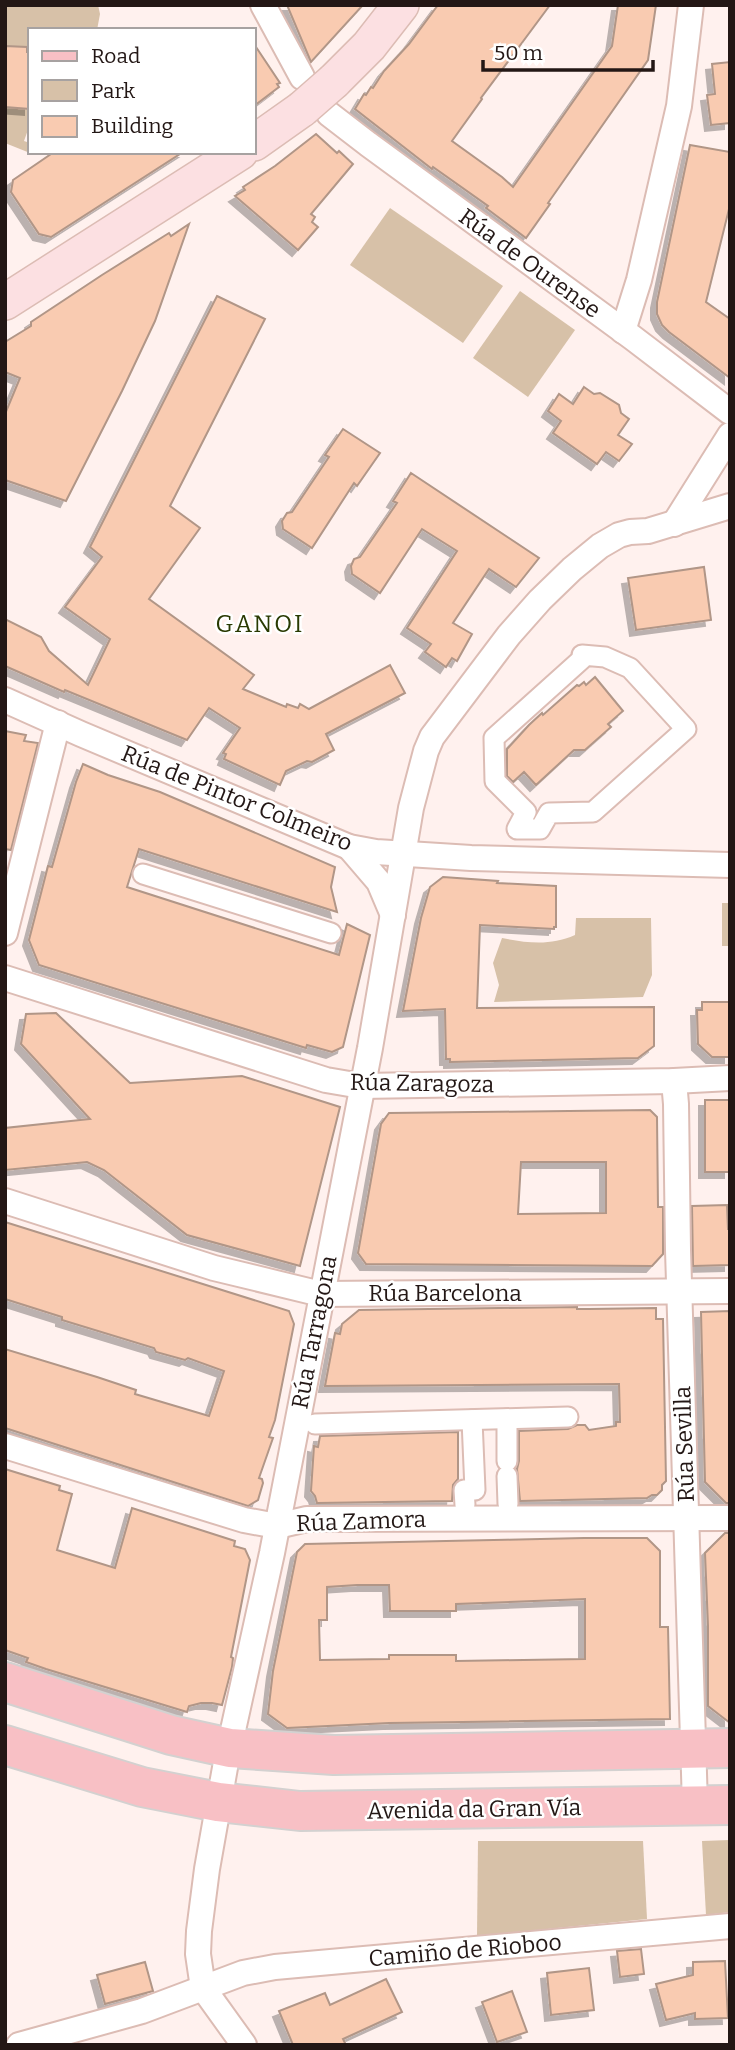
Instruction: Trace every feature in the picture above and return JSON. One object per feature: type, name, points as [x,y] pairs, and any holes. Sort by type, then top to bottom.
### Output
[{"type":"main road","points":[[256,141],[317,95],[369,46],[401,5]]},
{"type":"main road","points":[[5,302],[237,154]]},
{"type":"main road","points":[[5,1682],[171,1735],[229,1748],[334,1755],[712,1749]]},
{"type":"main road","points":[[142,1787],[155,1773],[158,1754],[152,1728]]},
{"type":"main road","name":"Avenida da Gran Vía","points":[[5,1745],[142,1787],[218,1802],[300,1811],[712,1806]]},
{"type":"street","name":"Rúa de Ourense","points":[[262,5],[317,95],[368,144],[730,412]]},
{"type":"street","points":[[623,331],[639,280],[679,106],[691,5]]},
{"type":"street","points":[[674,524],[730,435]]},
{"type":"street","name":"Rúa Tarragona","points":[[229,1748],[277,1526],[411,808],[426,751],[432,737],[509,635],[540,600],[600,546],[619,535],[648,531],[730,506]]},
{"type":"street","points":[[582,655],[605,657],[630,668],[686,729],[593,812],[549,813],[540,829],[517,829],[526,812],[495,781],[494,738],[582,659],[582,655]]},
{"type":"street","name":"Rúa de Pintor Colmeiro","points":[[5,700],[349,847],[376,852],[565,862],[730,865]]},
{"type":"street","points":[[5,933],[58,723]]},
{"type":"street","points":[[349,847],[379,882],[393,915]]},
{"type":"street","points":[[143,874],[331,933]]},
{"type":"street","name":"Rúa Zaragoza","points":[[5,978],[326,1080],[361,1086],[730,1078]]},
{"type":"street","name":"Rúa Sevilla","points":[[674,1081],[687,1518],[712,1749],[712,1806]]},
{"type":"street","name":"Rúa Barcelona","points":[[5,1201],[214,1268],[321,1294],[730,1291]]},
{"type":"street","points":[[315,1424],[568,1417]]},
{"type":"street","points":[[507,1419],[508,1504]]},
{"type":"street","points":[[465,1505],[464,1490],[475,1490],[472,1420]]},
{"type":"street","name":"Rúa Zamora","points":[[5,1446],[244,1520],[277,1526],[307,1519],[730,1518]]},
{"type":"street","points":[[229,1748],[218,1802],[198,1954],[204,1988],[244,2045]]},
{"type":"street","name":"Camiño de Rioboo","points":[[19,2045],[142,2011],[243,1973],[275,1967],[730,1926]]},
{"type":"green space","points":[[5,5],[98,5],[100,14],[97,28],[28,28],[28,52],[26,47],[12,46],[11,51],[5,45]]},
{"type":"green space","points":[[5,107],[28,109],[28,130],[24,141],[28,142],[28,152],[5,143]]},
{"type":"green space","points":[[390,208],[503,286],[463,343],[350,265]]},
{"type":"green space","points":[[520,291],[575,330],[528,397],[473,358]]},
{"type":"green space","points":[[722,903],[730,903],[730,946],[722,946]]},
{"type":"green space","points":[[576,918],[651,918],[652,975],[643,997],[494,1002],[499,985],[493,963],[502,938],[557,941],[575,935]]},
{"type":"green space","points":[[730,1840],[730,1912],[706,1915],[702,1841]]},
{"type":"green space","points":[[478,1841],[643,1841],[647,1919],[477,1936]]},
{"type":"building","points":[[287,5],[363,5],[311,62]]},
{"type":"building","points":[[438,5],[550,5],[452,141],[513,187],[612,46],[618,5],[656,5],[648,60],[526,238],[486,208],[488,206],[433,167],[432,169],[355,109],[364,94],[373,88]]},
{"type":"building","points":[[5,46],[27,47],[28,109],[5,107]]},
{"type":"building","points":[[256,47],[280,83],[277,84],[279,87],[256,104]]},
{"type":"building","points":[[730,62],[730,123],[711,125],[707,95],[715,94],[712,64]]},
{"type":"building","points":[[316,134],[353,164],[311,214],[315,217],[312,222],[318,227],[298,250],[235,196],[245,190],[243,187]]},
{"type":"building","points":[[690,145],[730,152],[730,205],[706,302],[730,319],[730,378],[669,332],[657,314],[657,302]]},
{"type":"building","points":[[51,154],[180,154],[51,237],[39,234],[11,192],[13,180]]},
{"type":"building","points":[[189,224],[155,321],[66,501],[5,480],[5,414],[20,378],[5,372],[5,342],[102,275],[169,233],[171,236]]},
{"type":"building","points":[[217,296],[265,319],[170,506],[200,528],[149,599],[254,675],[243,689],[286,707],[287,704],[298,708],[300,704],[309,709],[390,665],[405,693],[326,734],[334,750],[312,762],[307,761],[286,771],[280,785],[224,759],[226,754],[223,753],[240,728],[209,708],[187,740],[5,666],[5,619],[41,637],[49,651],[88,685],[110,639],[65,607],[102,557],[90,547]]},
{"type":"building","points":[[584,387],[619,405],[621,413],[629,419],[618,435],[632,444],[619,461],[606,452],[597,464],[553,433],[561,421],[548,411],[559,394],[573,404]]},
{"type":"building","points":[[343,429],[380,453],[357,486],[354,483],[312,548],[283,529],[282,521],[287,513],[292,512],[329,457],[325,455]]},
{"type":"building","points":[[411,473],[539,558],[516,587],[489,569],[453,623],[472,634],[457,661],[452,658],[446,667],[425,652],[431,644],[407,628],[457,551],[422,529],[380,593],[352,574],[354,559],[360,557],[397,503],[393,501]]},
{"type":"building","points":[[704,567],[711,620],[636,630],[628,578]]},
{"type":"building","points":[[595,677],[623,711],[608,724],[611,727],[585,750],[574,750],[536,785],[524,772],[513,782],[507,776],[507,749],[542,713],[543,715],[577,685],[584,682],[586,685]]},
{"type":"building","points":[[5,731],[26,735],[24,741],[38,743],[11,850],[5,849]]},
{"type":"building","points":[[83,764],[160,792],[335,867],[331,887],[337,912],[139,849],[127,887],[339,955],[347,924],[370,935],[343,1047],[332,1052],[307,1045],[306,1048],[39,965],[29,940],[48,866],[52,867]]},
{"type":"building","points":[[443,877],[556,886],[554,929],[480,925],[477,1008],[654,1007],[654,1046],[638,1058],[450,1062],[450,1059],[446,1059],[445,1009],[403,1011],[421,918],[430,887]]},
{"type":"building","points":[[702,1002],[730,1002],[730,1057],[712,1057],[698,1044],[697,1010],[702,1010]]},
{"type":"building","points":[[56,1013],[130,1083],[242,1076],[340,1107],[300,1266],[187,1235],[104,1170],[87,1162],[5,1170],[5,1128],[90,1119],[21,1044],[26,1014]]},
{"type":"building","points":[[705,1100],[730,1100],[730,1172],[705,1172]]},
{"type":"building","points":[[650,1110],[657,1117],[658,1207],[663,1207],[663,1254],[652,1266],[366,1264],[358,1253],[381,1124],[389,1113]],"holes":[[[521,1162],[606,1162],[606,1213],[518,1214]]]},
{"type":"building","points":[[727,1205],[730,1265],[693,1266],[692,1206]]},
{"type":"building","points":[[5,1222],[289,1311],[294,1324],[275,1420],[269,1437],[273,1438],[259,1478],[263,1483],[258,1500],[248,1506],[5,1428],[5,1349],[136,1390],[135,1394],[209,1416],[224,1371],[188,1358],[185,1360],[156,1352],[154,1348],[62,1320],[62,1317],[5,1299]]},
{"type":"building","points":[[656,1308],[656,1319],[663,1319],[666,1481],[657,1495],[647,1498],[520,1501],[517,1469],[519,1431],[568,1429],[577,1425],[585,1425],[589,1430],[616,1426],[616,1422],[620,1422],[619,1384],[325,1386],[335,1333],[340,1334],[342,1324],[359,1310]]},
{"type":"building","points":[[730,1311],[730,1503],[726,1503],[705,1482],[701,1312]]},
{"type":"building","points":[[458,1432],[458,1479],[453,1485],[452,1501],[317,1503],[311,1491],[314,1446],[318,1447],[320,1436]]},
{"type":"building","points":[[5,1469],[60,1486],[59,1490],[72,1494],[57,1550],[115,1568],[132,1508],[235,1541],[234,1546],[245,1549],[250,1560],[231,1657],[232,1667],[222,1705],[201,1703],[189,1706],[187,1712],[46,1669],[26,1662],[28,1658],[5,1650]]},
{"type":"building","points":[[725,1533],[730,1533],[730,1723],[708,1706],[705,1553]]},
{"type":"building","points":[[647,1538],[660,1551],[660,1627],[668,1627],[670,1719],[389,1723],[287,1728],[268,1714],[273,1671],[297,1552],[305,1544]],"holes":[[[389,1585],[390,1611],[456,1611],[456,1604],[585,1599],[585,1659],[456,1661],[456,1655],[389,1655],[389,1659],[320,1660],[319,1620],[327,1620],[327,1587]]]},
{"type":"building","points":[[641,1949],[644,1974],[620,1977],[617,1951]]},
{"type":"building","points":[[725,1961],[728,2018],[695,2019],[695,2013],[666,2020],[656,1984],[693,1975],[693,1962]]},
{"type":"building","points":[[145,1962],[153,1991],[105,2004],[97,1975]]},
{"type":"building","points":[[589,1968],[594,2010],[551,2015],[547,1973]]},
{"type":"building","points":[[386,1979],[402,2012],[343,2039],[346,2045],[293,2045],[279,2011],[325,1993],[330,2005]]},
{"type":"building","points":[[512,1991],[527,2032],[497,2042],[482,2002]]},
{"type":"district","name":"GANOI","points":[[260,624]]}]
